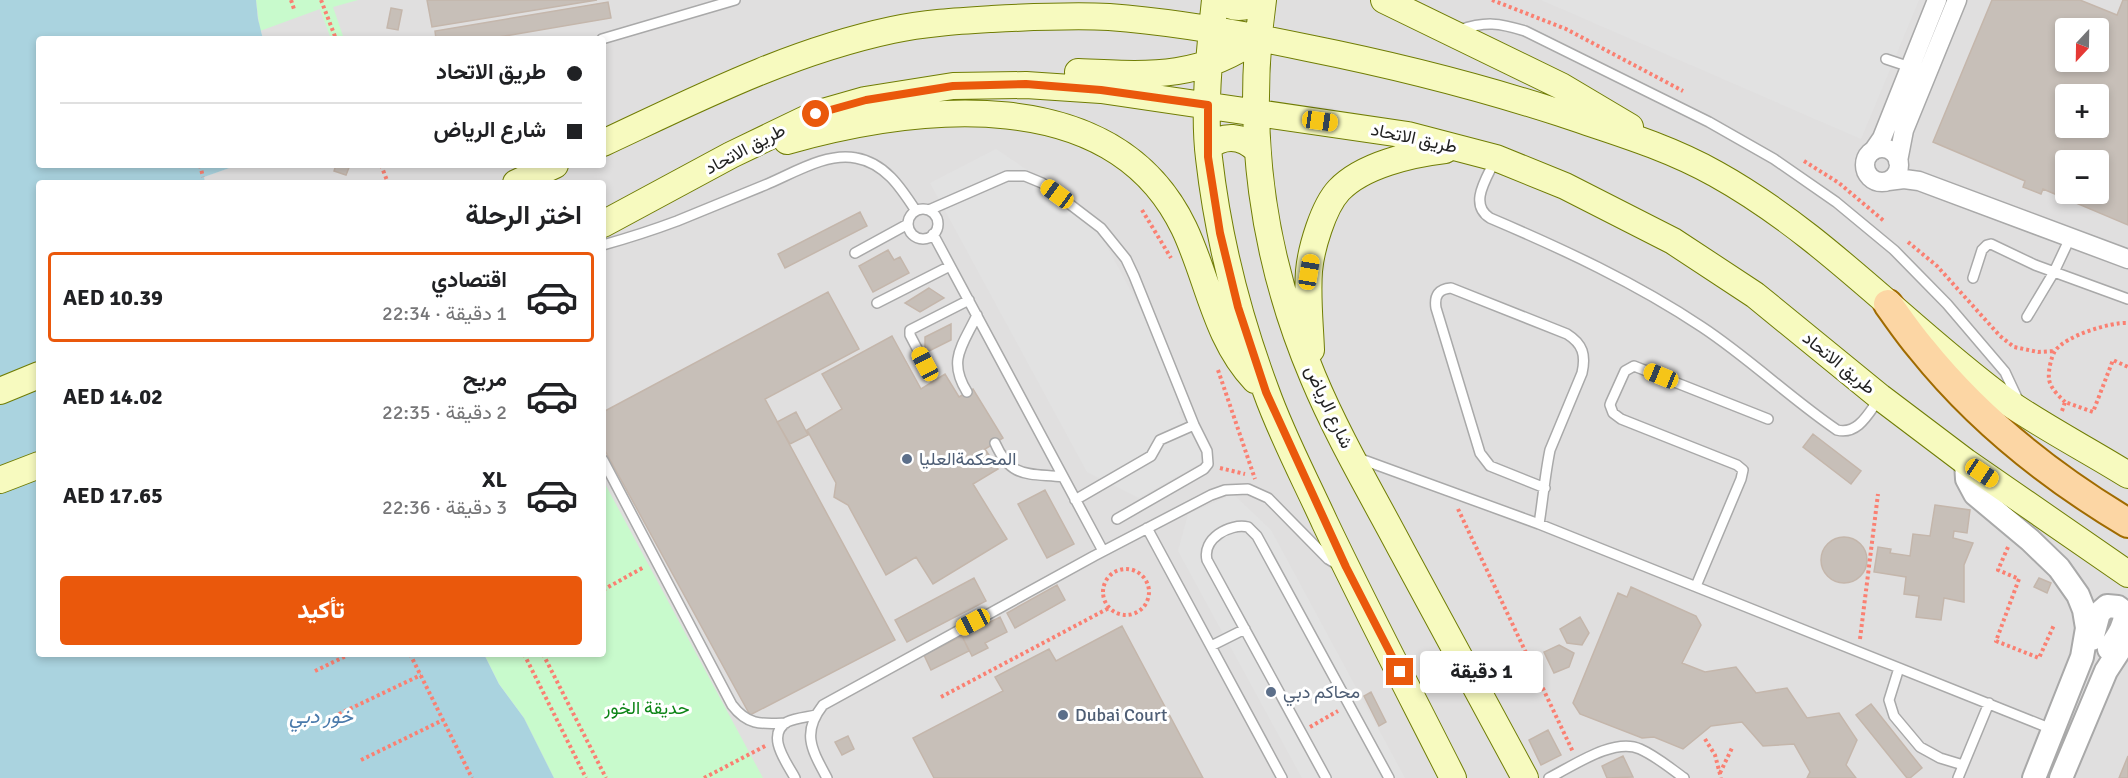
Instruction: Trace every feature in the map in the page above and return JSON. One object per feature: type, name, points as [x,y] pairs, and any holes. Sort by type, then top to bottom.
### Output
[{"type":"main road","points":[[1058,16],[1083,0]]},
{"type":"main road","points":[[1215,0],[1208,105],[1208,147],[1220,233],[1238,307],[1266,392],[1346,567],[1453,778]]},
{"type":"main road","points":[[1221,0],[1230,6],[1240,8],[1250,6],[1258,0]]},
{"type":"main road","name":"شارع الرياض","points":[[1263,0],[1258,36],[1255,113],[1257,150],[1266,224],[1289,309],[1313,377],[1351,455],[1525,778]]},
{"type":"main road","points":[[1384,0],[1561,86],[1669,150],[1717,174],[1798,227],[2008,402],[2128,475]]},
{"type":"main road","points":[[606,142],[753,73],[849,40],[896,29],[963,21],[1058,16],[1154,21],[1258,36],[1440,77],[1517,99],[1669,150]]},
{"type":"main road","points":[[953,86],[977,77],[1029,70],[1171,73],[1210,64],[1227,57],[1258,36]]},
{"type":"main road","name":"طريق الاتحاد","points":[[606,222],[731,155],[816,114],[866,100],[953,86],[1026,84],[1101,90],[1408,135],[1485,154],[1565,186],[1673,241],[1755,295],[1880,397],[1966,462],[2128,574]]},
{"type":"main road","points":[[731,155],[826,130],[873,121],[932,115],[1000,114],[1061,126],[1090,137],[1117,152],[1141,171],[1170,203],[1184,229],[1221,327],[1247,372],[1266,392]]},
{"type":"main road","points":[[1208,147],[1220,140],[1233,137],[1246,141],[1257,150]]},
{"type":"main road","points":[[1313,377],[1309,272],[1314,243],[1324,216],[1338,190],[1362,174],[1416,153],[1444,150],[1485,154]]},
{"type":"main road","points":[[522,180],[548,168]]},
{"type":"main road","points":[[1888,304],[1921,349],[2000,431],[2058,476],[2128,523]]},
{"type":"main road","points":[[0,391],[36,376]]},
{"type":"main road","points":[[0,480],[36,466]]},
{"type":"street","points":[[1937,0],[1882,138],[1865,163],[1867,173],[1878,182],[1904,179],[1919,181],[2128,260]]},
{"type":"street","points":[[1888,181],[1897,174],[1904,130],[1957,0]]},
{"type":"street","points":[[1873,151],[1885,149],[1891,151],[1919,181]]},
{"type":"street","points":[[2101,458],[2128,458]]},
{"type":"street","points":[[1966,462],[1967,479],[1975,494],[2059,568],[2078,595],[2084,610],[2087,628],[2082,657]]},
{"type":"street","points":[[2034,778],[2082,657],[2092,640],[2102,609],[2108,606],[2118,607],[2125,613],[2125,618],[2120,633],[2106,655],[2106,671]]},
{"type":"street","points":[[2061,778],[2106,671],[2128,637]]},
{"type":"lane","points":[[606,38],[735,0]]},
{"type":"lane","points":[[1451,33],[1476,25],[1501,24],[1526,31],[1699,117],[1774,159],[1836,202],[1886,244],[1947,304],[2005,372],[2022,410]]},
{"type":"lane","points":[[1886,59],[1910,66]]},
{"type":"lane","points":[[1485,154],[1479,199],[1479,207],[1483,214],[1599,268],[1704,327],[1837,430],[1852,431],[1880,397]]},
{"type":"lane","points":[[606,244],[675,222],[816,164],[843,157],[868,162],[888,175],[916,211]]},
{"type":"lane","points":[[929,210],[936,217],[938,226],[933,234],[923,238],[917,237],[909,230],[908,224],[916,211],[929,210],[1007,176],[1017,175],[1034,179],[1101,228],[1126,259],[1194,425],[1207,451],[1208,464],[1199,472],[1117,519]]},
{"type":"lane","points":[[855,253],[908,224]]},
{"type":"lane","points":[[933,234],[1103,551]]},
{"type":"lane","points":[[2026,317],[2054,272],[2070,238]]},
{"type":"lane","points":[[1973,278],[1982,250],[1987,245],[2128,299]]},
{"type":"lane","points":[[878,303],[950,266]]},
{"type":"lane","points":[[1539,524],[1545,488],[1550,450],[1582,373],[1583,351],[1578,341],[1567,334],[1451,288],[1444,289],[1438,293],[1435,300],[1436,308],[1480,453],[1490,466],[1545,488]]},
{"type":"lane","points":[[925,364],[910,335],[910,330],[969,300]]},
{"type":"lane","points":[[967,392],[960,381],[956,365],[977,315]]},
{"type":"lane","points":[[1696,586],[1742,479],[1743,470],[1737,465],[1621,419],[1612,413],[1611,402],[1625,371],[1634,366],[1768,419]]},
{"type":"lane","points":[[1076,500],[1151,456],[1160,440],[1194,425]]},
{"type":"lane","points":[[994,443],[1001,459],[1013,469],[1063,477]]},
{"type":"lane","points":[[1351,455],[1539,524],[2054,730]]},
{"type":"lane","points":[[606,466],[732,705],[739,714],[761,724],[786,723],[816,715]]},
{"type":"lane","points":[[826,778],[811,744],[810,734],[816,715],[823,705],[1103,551],[1211,495],[1225,490],[1248,489],[1268,498],[1328,559],[1346,567]]},
{"type":"lane","points":[[1326,778],[1206,554],[1209,542],[1241,526],[1253,531],[1257,536],[1389,778]]},
{"type":"lane","points":[[1147,528],[1282,778]]},
{"type":"lane","points":[[1211,646],[1245,629]]},
{"type":"lane","points":[[1899,668],[1889,700],[1894,716],[1920,747],[1940,758],[1963,765]]},
{"type":"lane","points":[[1958,778],[1989,703]]},
{"type":"lane","points":[[786,723],[779,732],[777,740],[795,778]]},
{"type":"lane","points":[[1549,778],[1616,746],[1629,745],[1653,756],[1684,778]]},
{"type":"path","points":[[291,0],[294,9]]},
{"type":"path","points":[[322,0],[335,36]]},
{"type":"path","points":[[201,168],[203,177]]},
{"type":"path","points":[[2128,323],[2116,322],[2097,328],[2072,339],[2055,351],[2049,379],[2054,390],[2065,402],[2093,412],[2113,360],[2128,367]]},
{"type":"path","points":[[2055,431],[2065,402]]},
{"type":"path","points":[[1208,464],[1254,477]]},
{"type":"path","points":[[1449,491],[1578,763]]},
{"type":"path","points":[[1858,651],[1878,494]]},
{"type":"path","points":[[2016,528],[1998,570],[2019,579],[1996,641],[2039,658],[2054,625]]},
{"type":"path","points":[[606,588],[656,560]]},
{"type":"path","points":[[1127,569],[1142,575],[1149,590],[1145,605],[1140,611],[1124,615],[1109,608],[1103,595],[1107,580],[1118,571],[1127,569]]},
{"type":"path","points":[[941,697],[1109,608]]},
{"type":"path","points":[[315,671],[344,657]]},
{"type":"path","points":[[411,657],[472,778]]},
{"type":"path","points":[[526,657],[586,778]]},
{"type":"path","points":[[545,657],[606,778]]},
{"type":"path","points":[[339,714],[420,675]]},
{"type":"path","points":[[361,760],[443,720]]},
{"type":"path","points":[[1705,739],[1714,754],[1720,776]]},
{"type":"path","points":[[704,778],[777,740]]},
{"type":"path","points":[[1720,776],[1732,748]]},
{"type":"shaded area","points":[[256,0],[2128,0],[2128,778],[554,778],[524,718],[486,657],[606,657],[606,180],[204,180],[203,177],[229,168],[606,168],[606,36],[262,36]]},
{"type":"shaded area","points":[[1541,0],[1919,0],[1861,139]]},
{"type":"shaded area","points":[[996,149],[1088,211],[1192,405],[1179,412],[1206,460],[1139,498],[1087,472],[930,183]]},
{"type":"shaded area","points":[[1233,494],[1271,530],[1405,778],[1302,778],[1178,551],[1188,514]]},
{"type":"green space","points":[[256,0],[358,0],[333,7],[343,36],[330,36],[320,9],[260,31]]},
{"type":"green space","name":"حديقة الخور","points":[[606,486],[763,778],[554,778],[524,718],[499,684],[486,657],[606,657]]},
{"type":"water","name":"خور دبي","points":[[0,0],[256,0],[262,36],[36,36],[36,168],[230,168],[204,177],[204,180],[36,180],[36,657],[486,657],[499,684],[524,718],[554,778],[0,778]]},
{"type":"building","points":[[427,0],[597,0],[432,27]]},
{"type":"building","points":[[1992,0],[2080,0],[2117,15],[2123,0],[2128,0],[2128,225],[2078,204],[2109,204],[2109,150],[2055,150],[2055,194],[2043,189],[2041,194],[2023,187],[2025,181],[1933,142]]},
{"type":"building","points":[[608,2],[611,18],[505,36],[436,36],[435,31]]},
{"type":"building","points":[[391,8],[402,10],[398,30],[387,28]]},
{"type":"building","points":[[335,168],[349,168],[346,175],[334,171]]},
{"type":"building","points":[[860,212],[867,226],[785,268],[778,254]]},
{"type":"building","points":[[888,250],[894,260],[900,257],[909,273],[873,292],[859,266]]},
{"type":"building","points":[[929,288],[944,298],[920,312],[905,303]]},
{"type":"building","points":[[828,292],[859,349],[765,399],[895,640],[750,715],[606,452],[606,410]]},
{"type":"building","points":[[951,324],[951,340],[925,353],[925,337]]},
{"type":"building","name":"المحكمةالعليا","points":[[892,336],[921,389],[945,374],[959,397],[973,389],[1003,438],[985,449],[998,469],[973,484],[1007,539],[933,584],[916,557],[886,575],[848,505],[834,497],[836,483],[807,430],[842,409],[822,374]]},
{"type":"building","points":[[796,412],[808,435],[790,444],[777,422]]},
{"type":"building","points":[[1813,434],[1861,471],[1851,484],[1803,447]]},
{"type":"building","points":[[1045,490],[1074,544],[1047,558],[1018,504]]},
{"type":"building","points":[[1935,505],[1970,510],[1967,533],[1954,531],[1953,538],[1973,543],[1964,565],[1964,602],[1944,598],[1941,620],[1916,617],[1919,596],[1904,594],[1906,577],[1874,572],[1878,547],[1891,549],[1890,553],[1910,556],[1913,534],[1930,536]]},
{"type":"building","points":[[1844,537],[1860,544],[1867,560],[1860,576],[1844,583],[1828,576],[1821,560],[1828,544]]},
{"type":"building","points":[[974,578],[986,601],[907,642],[895,620]]},
{"type":"building","points":[[2039,578],[2051,583],[2047,593],[2034,587]]},
{"type":"building","points":[[1057,585],[1065,600],[1015,628],[1007,613]]},
{"type":"building","points":[[1631,587],[1696,616],[1701,625],[1682,663],[1705,672],[1736,667],[1756,693],[1787,688],[1807,718],[1839,713],[1857,740],[1846,765],[1856,778],[1807,778],[1810,772],[1794,744],[1763,746],[1742,722],[1711,726],[1683,749],[1654,737],[1642,738],[1580,714],[1573,703],[1618,593],[1627,597]]},
{"type":"building","points":[[1000,617],[1007,632],[985,643],[988,648],[972,656],[962,636]]},
{"type":"building","points":[[1580,617],[1589,633],[1582,645],[1567,643],[1560,629]]},
{"type":"building","name":"Dubai Court","points":[[1122,626],[1203,778],[934,778],[913,738],[1003,691],[995,677],[1049,649],[1056,661]]},
{"type":"building","points":[[962,636],[969,651],[931,670],[924,655]]},
{"type":"building","points":[[1559,645],[1574,653],[1569,667],[1554,673],[1544,652]]},
{"type":"building","points":[[1371,692],[1386,722],[1379,726],[1364,696]]},
{"type":"building","points":[[1871,704],[1922,768],[1910,778],[1907,778],[1856,715]]},
{"type":"building","points":[[1548,730],[1561,755],[1541,765],[1529,740]]},
{"type":"building","points":[[848,736],[854,749],[842,755],[835,742]]},
{"type":"building","points":[[1623,756],[1633,777],[1607,778],[1602,766]]},
{"type":"building","points":[[2128,756],[2128,778],[2119,778]]},
{"type":"place","name":"المحكمةالعليا","points":[[907,459]]},
{"type":"place","name":"محاكم دبي","points":[[1271,692]]},
{"type":"place","name":"Dubai Court","points":[[1063,715]]},
{"type":"route","points":[[816,114],[866,100],[953,86],[1026,84],[1101,90],[1208,105],[1208,157],[1220,233],[1238,307],[1266,392],[1346,567],[1400,672]]}]
